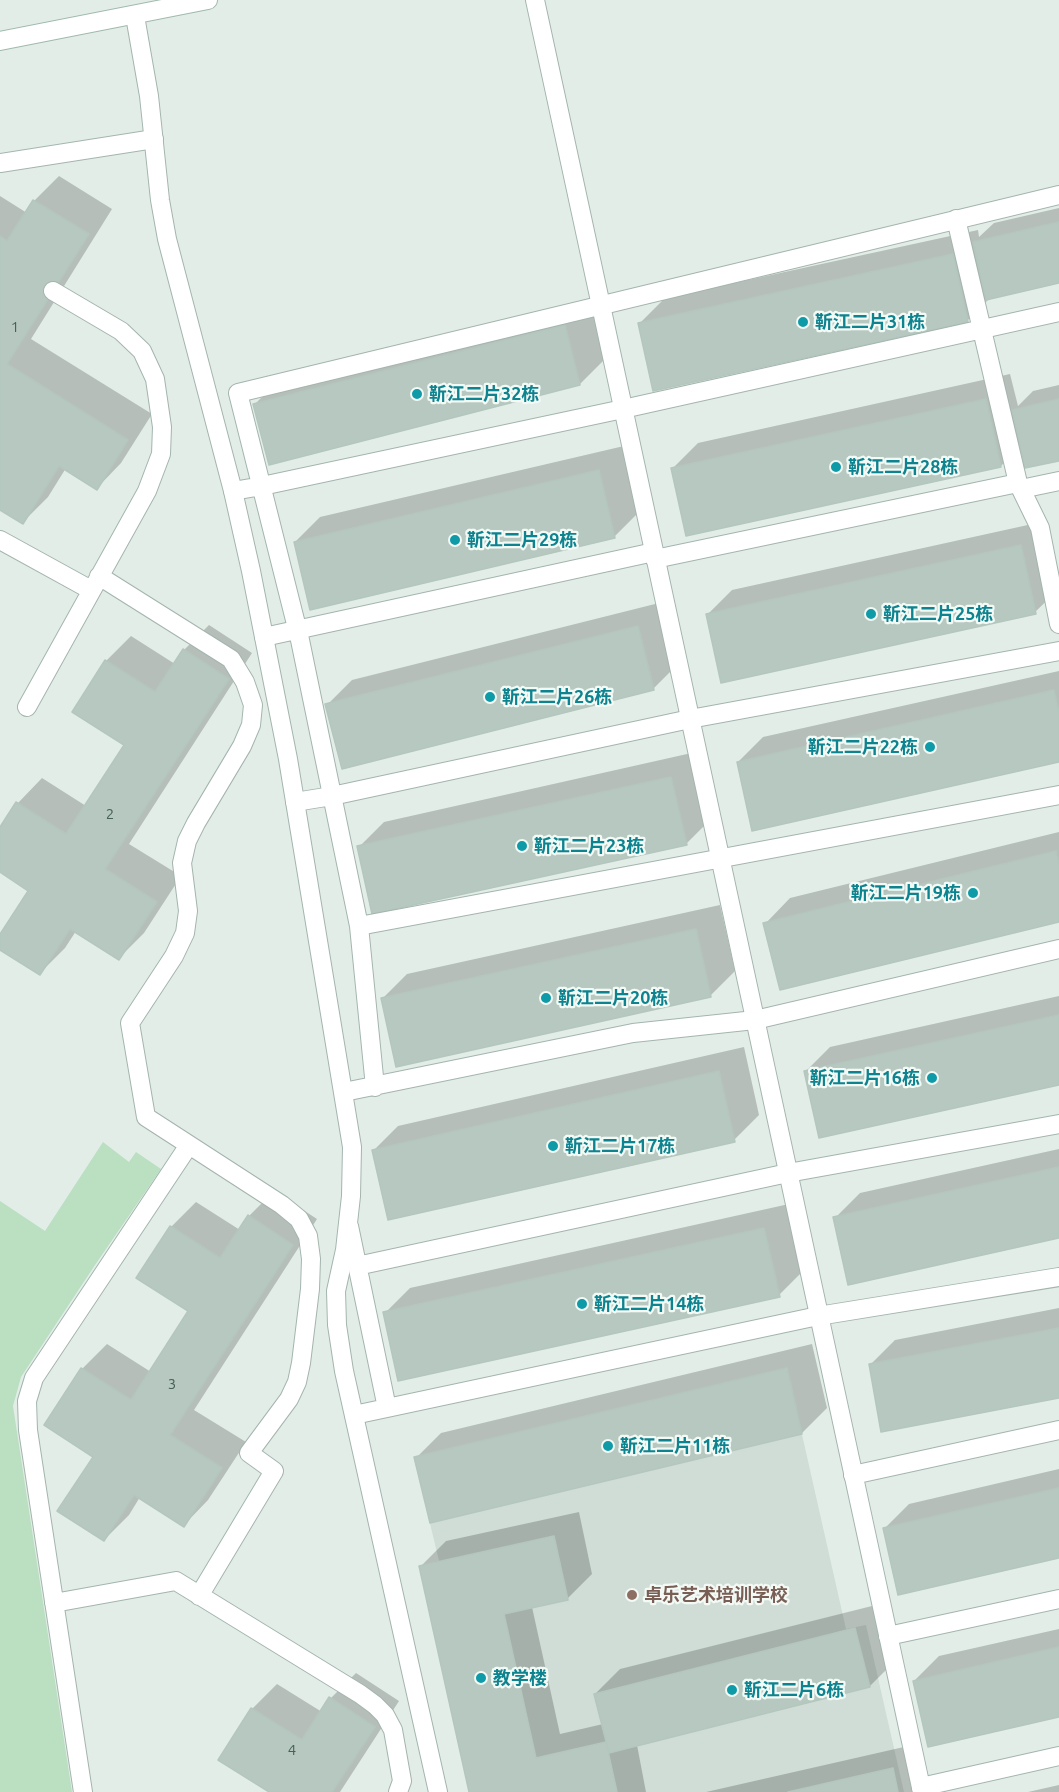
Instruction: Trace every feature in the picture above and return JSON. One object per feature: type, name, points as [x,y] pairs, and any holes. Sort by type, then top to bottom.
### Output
[{"type":"street","points":[[0,41],[208,0]]},
{"type":"street","points":[[535,0],[921,1790],[1059,1756]]},
{"type":"street","points":[[135,16],[149,96],[160,200],[167,239],[233,491],[264,637],[295,802],[352,1147],[351,1196],[345,1250],[336,1291],[337,1325],[354,1415],[438,1792]]},
{"type":"street","points":[[0,163],[154,139]]},
{"type":"street","points":[[375,1086],[359,926],[297,631],[238,393],[1059,195]]},
{"type":"street","points":[[956,219],[1019,486],[1040,528],[1059,624]]},
{"type":"street","points":[[27,707],[147,491],[161,454],[162,428],[155,379],[142,351],[121,331],[53,291]]},
{"type":"street","points":[[233,491],[623,409],[1059,312]]},
{"type":"street","points":[[264,637],[654,555],[1019,486],[1059,481]]},
{"type":"street","points":[[0,540],[95,583],[231,659],[246,682],[253,705],[251,725],[242,746],[187,841],[182,863],[188,911],[185,933],[174,956],[130,1023],[146,1117],[282,1205],[299,1220],[308,1236],[311,1259],[302,1363],[297,1382],[290,1399],[249,1453],[274,1470],[199,1596]]},
{"type":"street","points":[[295,802],[690,719],[1059,651]]},
{"type":"street","points":[[359,926],[1059,795]]},
{"type":"street","points":[[344,1092],[633,1033],[754,1020],[1059,949]]},
{"type":"street","points":[[357,1266],[788,1173],[1059,1124]]},
{"type":"street","points":[[83,1792],[28,1430],[27,1401],[34,1378],[189,1145]]},
{"type":"street","points":[[348,1222],[387,1408]]},
{"type":"street","points":[[354,1415],[818,1316],[1059,1277]]},
{"type":"street","points":[[853,1475],[1059,1430]]},
{"type":"street","points":[[54,1603],[176,1581],[375,1705],[385,1715],[393,1730],[402,1780],[398,1792]]},
{"type":"street","points":[[888,1636],[1059,1599]]},
{"type":"shaded area","name":"卓乐艺术培训学校","points":[[787,1368],[846,1629],[866,1625],[904,1792],[469,1792],[419,1566],[439,1561],[414,1457]]},
{"type":"green space","points":[[103,1142],[129,1162],[136,1152],[161,1169],[21,1377],[13,1406],[72,1792],[0,1792],[0,1201],[45,1231]]},
{"type":"building","points":[[33,200],[89,234],[7,364],[128,440],[97,490],[59,466],[23,524],[0,510],[0,236],[7,241]]},
{"type":"building","points":[[1059,222],[1059,283],[986,300],[973,242]]},
{"type":"building","name":"靳江二片31栋","points":[[953,254],[968,322],[653,391],[638,323]]},
{"type":"building","name":"靳江二片32栋","points":[[565,325],[580,385],[269,465],[253,404]]},
{"type":"building","name":"靳江二片28栋","points":[[986,399],[1001,467],[686,536],[671,468]]},
{"type":"building","points":[[1059,399],[1059,461],[1025,468],[1012,410]]},
{"type":"building","name":"靳江二片29栋","points":[[599,470],[615,538],[310,610],[294,542]]},
{"type":"building","name":"靳江二片25栋","points":[[1021,545],[1036,614],[721,683],[706,614]]},
{"type":"building","name":"靳江二片26栋","points":[[638,626],[654,690],[342,769],[325,704]]},
{"type":"building","points":[[183,649],[229,679],[105,869],[157,902],[119,960],[70,929],[40,975],[0,950],[0,934],[28,891],[0,872],[0,827],[16,802],[66,834],[124,745],[72,712],[105,660],[155,692]]},
{"type":"building","name":"靳江二片22栋","points":[[1054,690],[1059,712],[1059,762],[752,831],[737,762]]},
{"type":"building","name":"靳江二片23栋","points":[[671,777],[687,845],[372,914],[357,846]]},
{"type":"building","name":"靳江二片19栋","points":[[1056,851],[1059,864],[1059,922],[780,990],[763,923]]},
{"type":"building","name":"靳江二片20栋","points":[[696,929],[711,997],[396,1067],[381,998]]},
{"type":"building","name":"靳江二片16栋","points":[[1059,1015],[1059,1085],[819,1138],[804,1071]]},
{"type":"building","name":"靳江二片17栋","points":[[719,1071],[735,1142],[388,1220],[372,1150]]},
{"type":"building","points":[[1059,1167],[1059,1238],[848,1285],[833,1217]]},
{"type":"building","points":[[248,1215],[293,1245],[170,1435],[222,1468],[184,1527],[134,1495],[104,1541],[57,1511],[93,1457],[44,1425],[81,1368],[131,1400],[188,1311],[136,1278],[170,1226],[220,1258]]},
{"type":"building","name":"靳江二片14栋","points":[[764,1228],[780,1297],[398,1381],[383,1312]]},
{"type":"building","points":[[1059,1328],[1059,1398],[881,1432],[869,1364]]},
{"type":"building","name":"靳江二片11栋","points":[[787,1368],[802,1434],[430,1523],[414,1457]]},
{"type":"building","points":[[1059,1488],[1059,1558],[898,1595],[883,1528]]},
{"type":"building","name":"教学楼","points":[[554,1536],[568,1600],[504,1614],[536,1758],[606,1742],[617,1792],[469,1792],[419,1566]]},
{"type":"building","name":"靳江二片6栋","points":[[855,1628],[870,1687],[609,1753],[594,1694]]},
{"type":"building","points":[[1059,1647],[1059,1717],[928,1747],[913,1681]]},
{"type":"building","points":[[329,1697],[375,1727],[332,1792],[269,1792],[218,1760],[251,1708],[302,1740]]},
{"type":"building","points":[[893,1768],[898,1792],[788,1792]]},
{"type":"place","name":"靳江二片31栋","points":[[803,322]]},
{"type":"place","name":"靳江二片32栋","points":[[417,394]]},
{"type":"place","name":"靳江二片28栋","points":[[836,467]]},
{"type":"place","name":"靳江二片29栋","points":[[455,540]]},
{"type":"place","name":"靳江二片25栋","points":[[871,614]]},
{"type":"place","name":"靳江二片26栋","points":[[490,697]]},
{"type":"place","name":"靳江二片22栋","points":[[930,747]]},
{"type":"place","name":"靳江二片23栋","points":[[522,846]]},
{"type":"place","name":"靳江二片19栋","points":[[973,893]]},
{"type":"place","name":"靳江二片20栋","points":[[546,998]]},
{"type":"place","name":"靳江二片16栋","points":[[932,1078]]},
{"type":"place","name":"靳江二片17栋","points":[[553,1146]]},
{"type":"place","name":"靳江二片14栋","points":[[582,1304]]},
{"type":"place","name":"靳江二片11栋","points":[[608,1446]]},
{"type":"place","name":"卓乐艺术培训学校","points":[[632,1595]]},
{"type":"place","name":"教学楼","points":[[481,1678]]},
{"type":"place","name":"靳江二片6栋","points":[[732,1690]]}]
